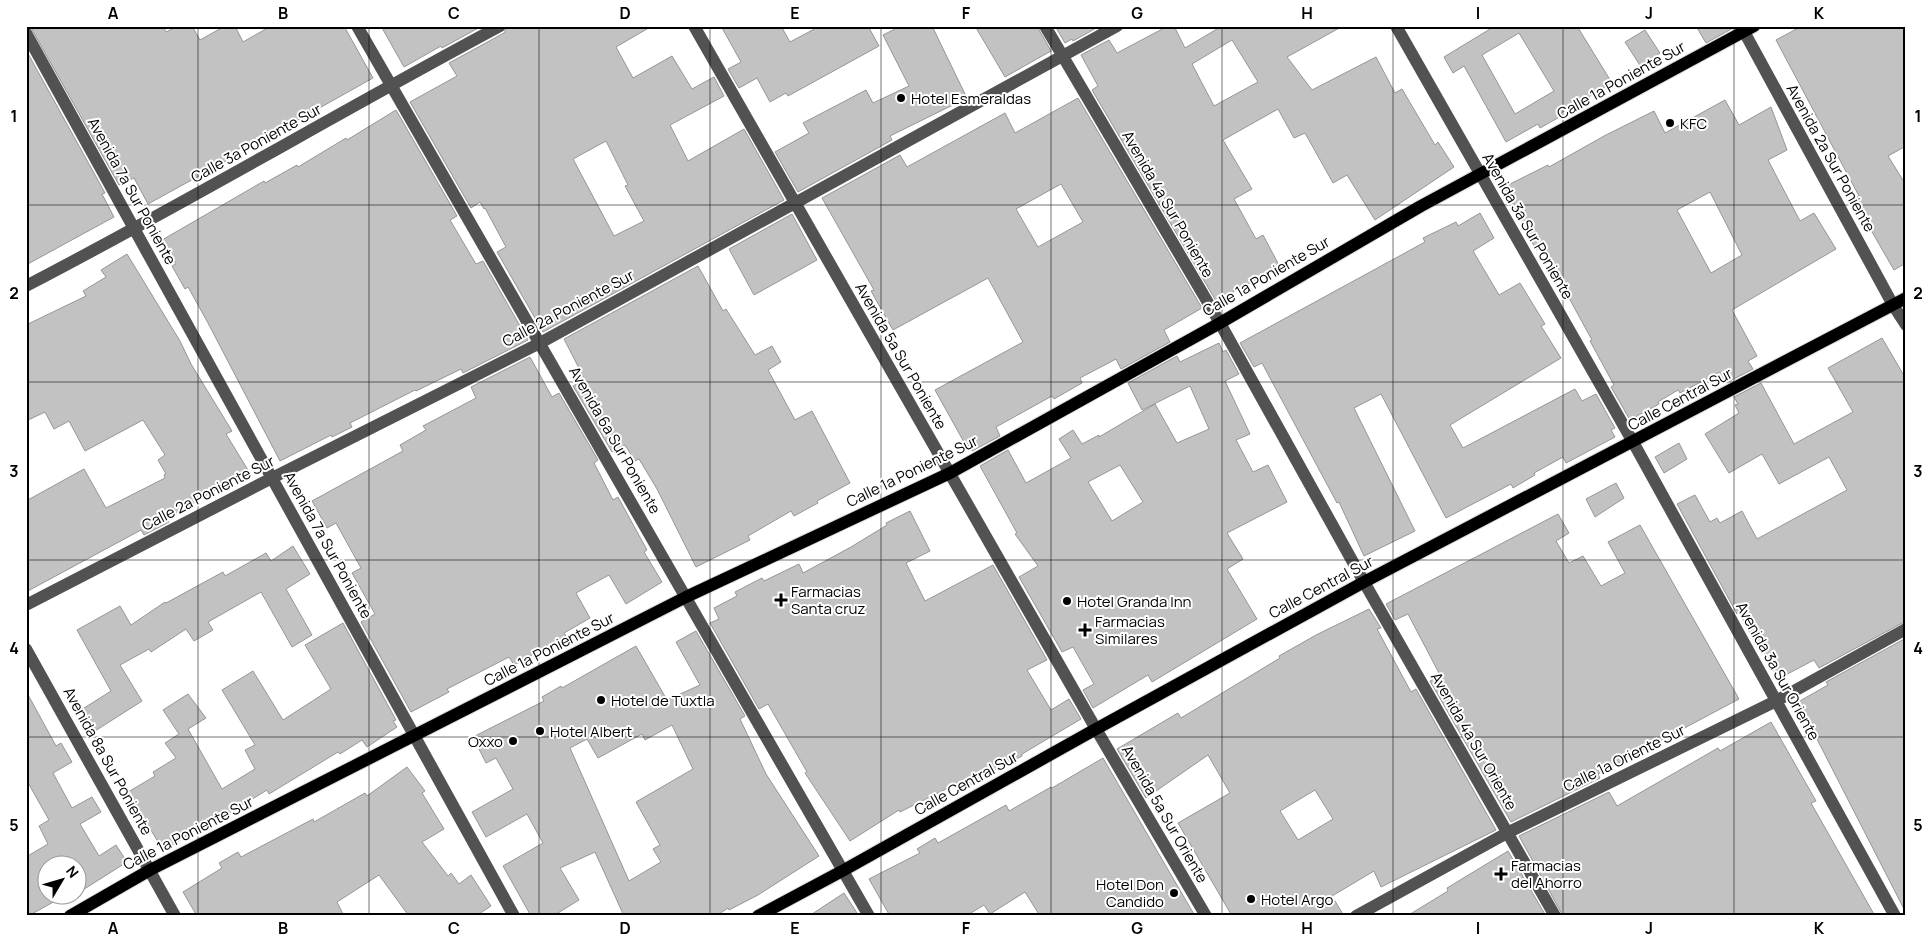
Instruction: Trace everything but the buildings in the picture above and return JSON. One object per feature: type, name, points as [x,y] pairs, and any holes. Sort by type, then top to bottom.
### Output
[{"type":"main road","name":"Calle 1a Poniente Sur","points":[[70,916],[150,870],[686,597],[950,473],[1220,323],[1376,231],[1746,28]]},
{"type":"main road","name":"Calle Central Sur","points":[[758,916],[1364,582],[1906,298]]},
{"type":"street","name":"Avenida 6a Sur Poniente","points":[[357,26],[869,916]]},
{"type":"street","name":"Calle 3a Poniente Sur","points":[[26,286],[135,229],[500,26]]},
{"type":"street","name":"Avenida 5a Sur Poniente","points":[[694,26],[1096,728]]},
{"type":"street","name":"Avenida 4a Sur Poniente","points":[[1045,26],[1220,323],[1364,582]]},
{"type":"street","name":"Calle 2a Poniente Sur","points":[[26,605],[540,343],[1117,26]]},
{"type":"street","name":"Avenida 3a Sur Poniente","points":[[1396,26],[1633,442]]},
{"type":"street","name":"Avenida 2a Sur Poniente","points":[[1746,28],[1893,305],[1906,325]]},
{"type":"street","name":"Avenida 7a Sur Poniente","points":[[26,33],[514,916]]},
{"type":"street","name":"Avenida 3a Sur Oriente","points":[[1633,442],[1895,916]]},
{"type":"street","name":"Avenida 4a Sur Oriente","points":[[1364,582],[1555,916]]},
{"type":"street","name":"Calle 1a Oriente Sur","points":[[1356,916],[1507,833],[1776,701],[1906,629]]},
{"type":"street","name":"Avenida 8a Sur Poniente","points":[[26,649],[175,916]]},
{"type":"street","name":"Avenida 5a Sur Oriente","points":[[1096,728],[1206,916]]},
{"type":"place","name":"Hotel Esmeraldas","points":[[901,98]]},
{"type":"place","name":"KFC","points":[[1670,123]]},
{"type":"place","name":"Farmacias Santa cruz","points":[[781,600]]},
{"type":"place","name":"Hotel Granda Inn","points":[[1067,601]]},
{"type":"place","name":"Farmacias Similares","points":[[1085,630]]},
{"type":"place","name":"Hotel de Tuxtla","points":[[601,700]]},
{"type":"place","name":"Hotel Albert","points":[[540,731]]},
{"type":"place","name":"Oxxo","points":[[513,741]]},
{"type":"place","name":"Farmacias del Ahorro","points":[[1501,874]]},
{"type":"place","name":"Hotel Don Candido","points":[[1174,893]]},
{"type":"place","name":"Hotel Argo","points":[[1251,899]]}]
